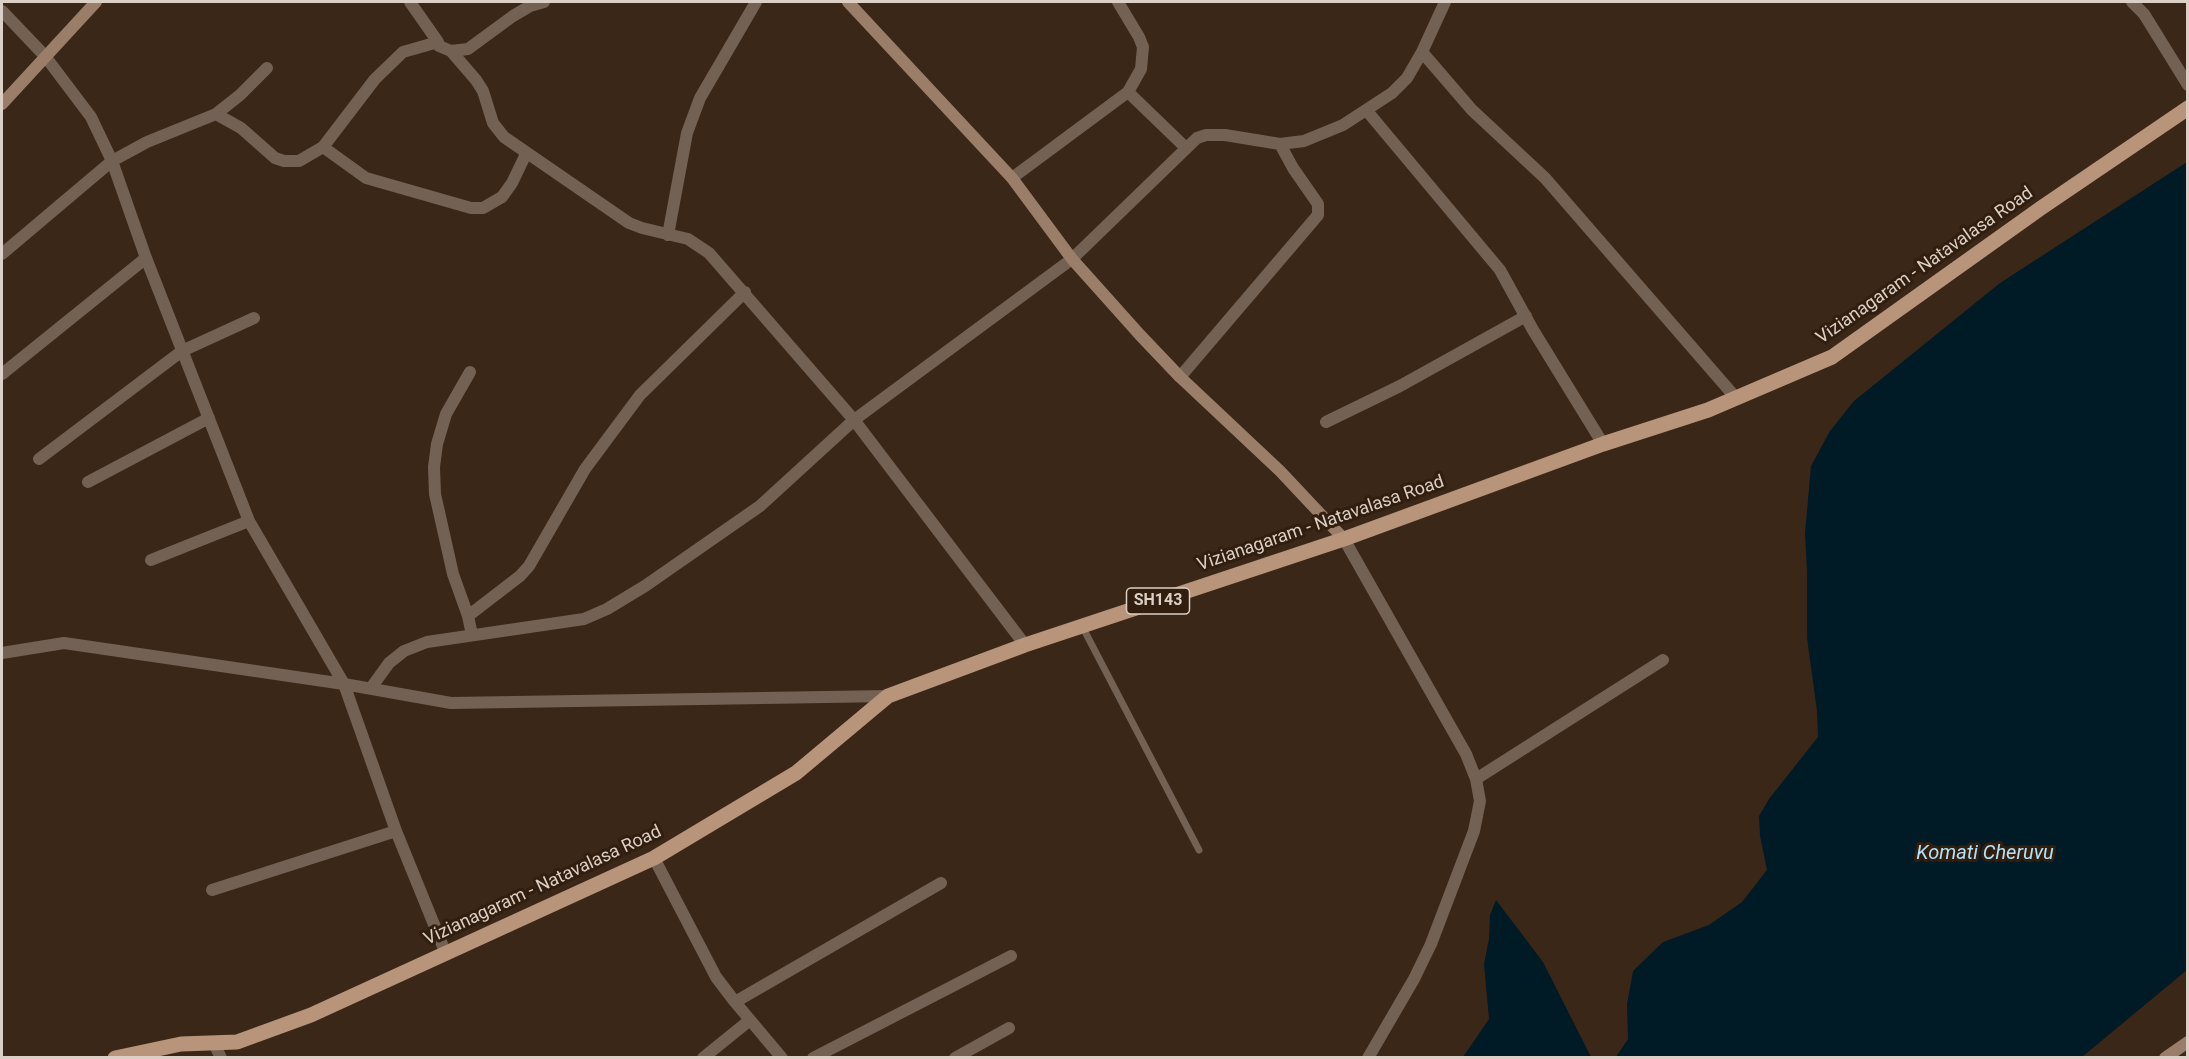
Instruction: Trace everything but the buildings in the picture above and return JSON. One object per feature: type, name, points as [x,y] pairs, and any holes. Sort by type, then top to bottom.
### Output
[{"type":"main road","name":"Vizianagaram - Natavalasa Road","points":[[115,1058],[181,1044],[218,1050],[311,1015],[654,858],[796,772],[888,696],[1025,645],[1344,539],[1603,444],[1708,410],[1832,357],[2187,108]]},
{"type":"street","points":[[2,104],[96,2]]},
{"type":"street","points":[[410,2],[439,46],[459,52],[477,44],[513,16],[530,6],[544,2]]},
{"type":"street","points":[[668,235],[687,133],[697,107],[756,2]]},
{"type":"street","points":[[849,2],[1012,178],[1072,259],[1180,377],[1280,471],[1344,539],[1466,754],[1476,779],[1480,801],[1478,818],[1431,944],[1400,1004],[1368,1058]]},
{"type":"street","points":[[1012,178],[1128,92],[1141,69],[1144,54],[1139,38],[1118,2]]},
{"type":"street","points":[[371,688],[389,663],[404,651],[427,642],[584,619],[607,609],[645,586],[760,506],[854,420],[1072,259],[1185,147],[1197,138],[1206,135],[1225,135],[1280,144],[1304,141],[1343,125],[1392,93],[1407,78],[1445,2]]},
{"type":"street","points":[[2132,2],[2144,14],[2187,85]]},
{"type":"street","points":[[2,11],[45,56],[91,117],[112,161],[146,258],[249,521],[344,684],[396,831],[446,954]]},
{"type":"street","points":[[216,114],[241,128],[275,158],[284,161],[299,161],[323,147],[390,63],[403,52],[438,42]]},
{"type":"street","points":[[451,51],[476,80],[497,130],[526,154],[629,222],[642,228],[688,239],[709,253],[854,420],[1025,645]]},
{"type":"street","points":[[1422,52],[1473,110],[1545,178],[1736,398]]},
{"type":"street","points":[[2,254],[112,161],[147,142],[216,114],[240,95],[267,68]]},
{"type":"street","points":[[1128,92],[1185,147]]},
{"type":"street","points":[[1367,111],[1500,270],[1603,444]]},
{"type":"street","points":[[1180,377],[1318,215],[1318,204],[1293,168],[1280,144]]},
{"type":"street","points":[[323,147],[366,178],[471,208],[483,208],[502,197],[512,183],[526,154]]},
{"type":"street","points":[[2,374],[146,258]]},
{"type":"street","points":[[468,616],[520,576],[529,566],[585,469],[640,395],[745,292]]},
{"type":"street","points":[[1326,422],[1400,386],[1526,316]]},
{"type":"street","points":[[39,459],[182,351],[254,318]]},
{"type":"street","points":[[470,372],[446,414],[437,444],[434,467],[435,494],[453,574],[468,616],[472,635]]},
{"type":"street","points":[[88,482],[209,418]]},
{"type":"street","points":[[151,560],[249,521]]},
{"type":"street","points":[[2,653],[64,643],[371,688],[451,703],[888,696]]},
{"type":"street","points":[[1476,779],[1663,660]]},
{"type":"street","points":[[212,890],[396,831]]},
{"type":"street","points":[[654,858],[716,977],[782,1058]]},
{"type":"street","points":[[735,1002],[940,883]]},
{"type":"street","points":[[813,1058],[1011,956]]},
{"type":"street","points":[[703,1058],[750,1020]]},
{"type":"street","points":[[955,1058],[1009,1028]]},
{"type":"street","points":[[2165,1058],[2187,1042]]},
{"type":"lane","points":[[1082,626],[1199,850]]},
{"type":"water","name":"Komati Cheruvu","points":[[2187,162],[2187,970],[2082,1057],[1616,1057],[1628,1039],[1627,1004],[1633,971],[1663,942],[1709,925],[1742,902],[1767,870],[1760,836],[1759,816],[1769,799],[1818,737],[1817,711],[1807,638],[1805,533],[1811,466],[1830,431],[1854,401],[2000,283]]},
{"type":"water","points":[[1496,900],[1543,962],[1591,1057],[1463,1057],[1489,1019],[1484,964],[1489,939],[1490,915]]}]
